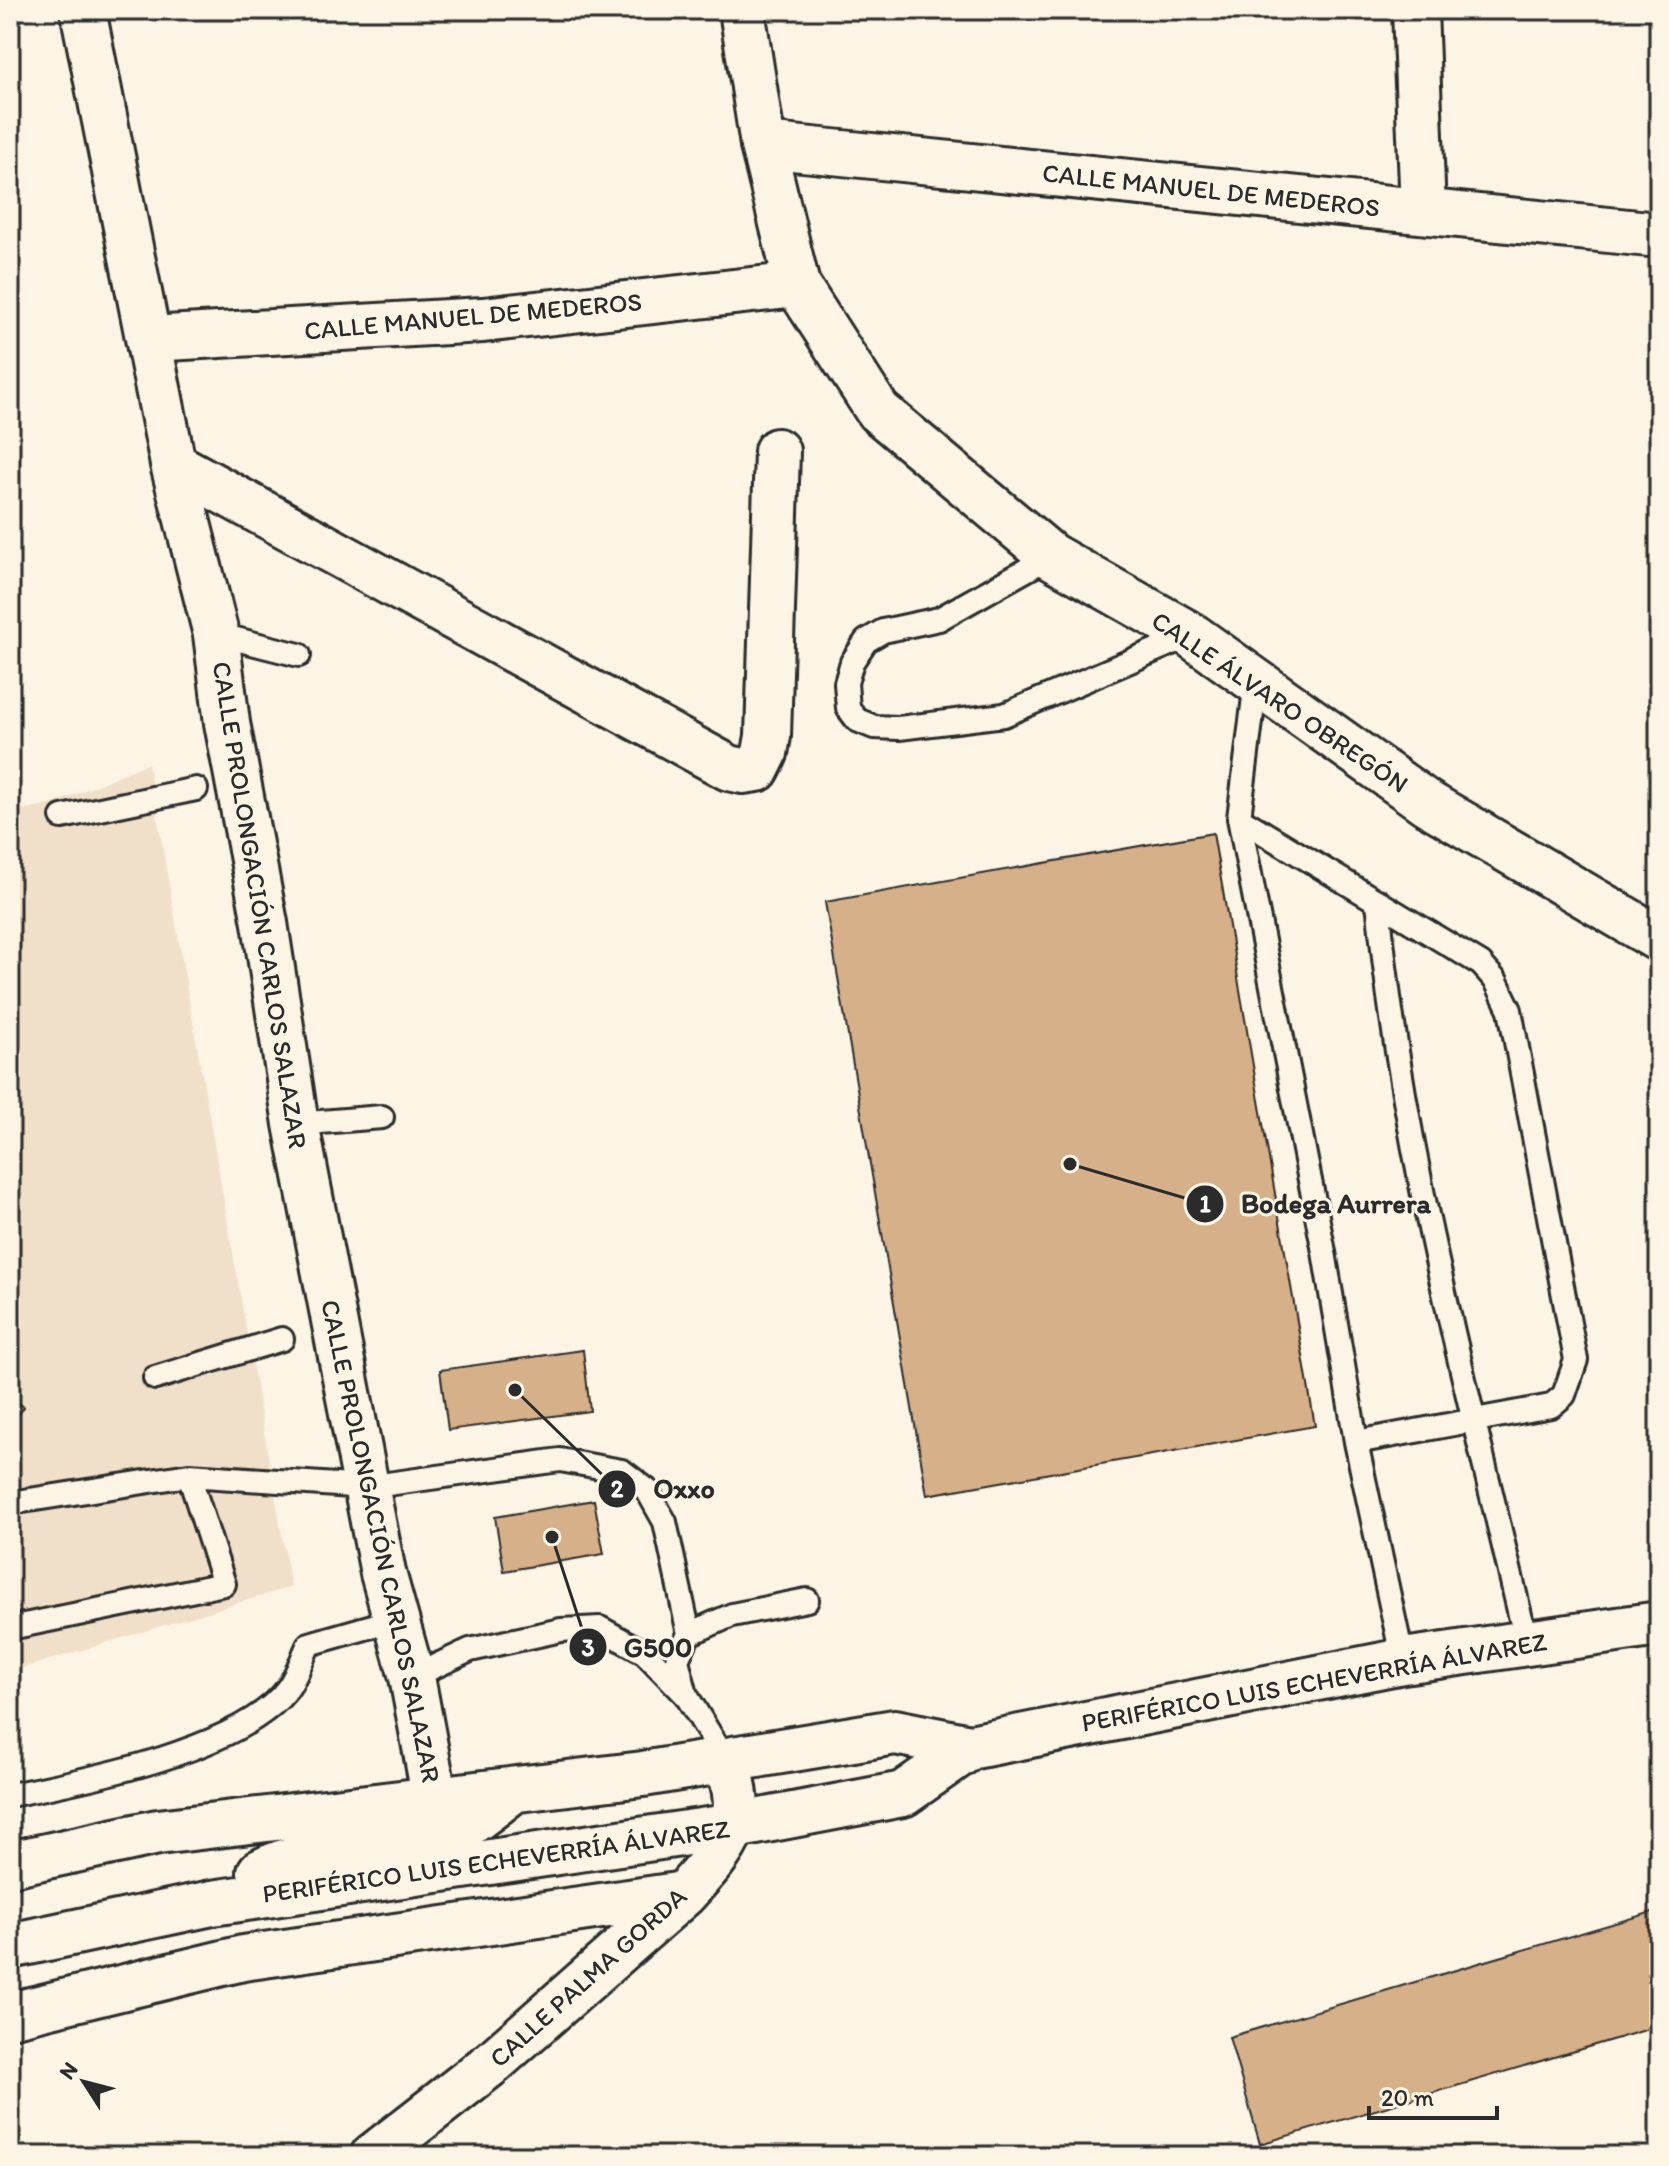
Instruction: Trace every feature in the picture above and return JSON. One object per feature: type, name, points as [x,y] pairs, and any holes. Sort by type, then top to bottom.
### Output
[{"type":"street","name":"CALLE PROLONGACIÓN CARLOS SALAZAR","points":[[83,10],[173,464],[216,634],[227,723],[265,923],[296,1124],[383,1573],[412,1677],[435,1800]]},
{"type":"street","name":"CALLE ÁLVARO OBREGÓN","points":[[742,10],[763,145],[797,285],[878,411],[1051,556],[1191,635],[1427,803],[1659,939]]},
{"type":"street","points":[[1415,10],[1423,211]]},
{"type":"street","name":"CALLE MANUEL DE MEDEROS","points":[[763,145],[1659,235]]},
{"type":"street","name":"CALLE MANUEL DE MEDEROS","points":[[149,339],[483,320],[797,285]]},
{"type":"street","points":[[173,464],[729,768],[743,771],[757,769],[765,753],[768,736],[777,451]]},
{"type":"street","name":"PERIFÉRICO LUIS ECHEVERRÍA ÁLVAREZ","points":[[10,1864],[158,1832],[512,1791],[726,1761],[895,1732],[970,1747],[1403,1661],[1659,1624]]},
{"type":"street","name":"PERIFÉRICO LUIS ECHEVERRÍA ÁLVAREZ","points":[[10,1946],[212,1903],[735,1826],[903,1794],[970,1747]]},
{"type":"street","points":[[726,1761],[739,1807],[735,1826]]},
{"type":"street","points":[[212,1903],[268,1867],[430,1839],[451,1832],[475,1820],[512,1791],[596,1847]]},
{"type":"street","name":"CALLE PALMA GORDA","points":[[373,2156],[492,2063],[684,1894],[735,1826]]},
{"type":"street","points":[[10,2015],[243,1958],[684,1894]]},
{"type":"lane","points":[[1051,556],[939,619],[883,631],[866,641],[852,662],[846,683],[848,708],[857,720],[874,727],[899,728],[1004,715],[1191,635]]},
{"type":"lane","points":[[216,634],[299,655]]},
{"type":"lane","points":[[1256,681],[1239,818],[1324,1252],[1356,1442],[1403,1661]]},
{"type":"lane","points":[[62,817],[196,789]]},
{"type":"lane","points":[[1239,818],[1481,964],[1496,981],[1510,1010],[1576,1360],[1564,1395],[1551,1406],[1356,1442]]},
{"type":"lane","points":[[1378,901],[1392,1014],[1421,1187],[1472,1421],[1526,1641]]},
{"type":"lane","points":[[296,1124],[382,1117]]},
{"type":"lane","points":[[155,1378],[282,1339]]},
{"type":"lane","points":[[10,1503],[189,1475],[366,1487],[560,1460],[622,1471],[647,1490],[665,1522],[689,1634],[677,1660],[686,1695]]},
{"type":"lane","points":[[10,1628],[224,1584],[189,1475]]},
{"type":"lane","points":[[689,1634],[732,1615],[807,1600]]},
{"type":"lane","points":[[10,1795],[145,1764],[245,1724],[288,1689],[309,1644],[397,1619]]},
{"type":"lane","points":[[412,1677],[470,1650],[561,1630],[600,1628],[645,1653],[686,1695],[726,1761]]},
{"type":"shaded area","points":[[148,763],[291,1587],[10,1672],[10,812],[53,804]]},
{"type":"building","points":[[1213,833],[1315,1426],[927,1495],[825,902]]},
{"type":"building","points":[[583,1350],[590,1411],[448,1430],[440,1370]]},
{"type":"building","points":[[10,1397],[24,1407],[10,1427]]},
{"type":"building","points":[[594,1500],[604,1554],[504,1571],[495,1517]]},
{"type":"building","points":[[1659,1910],[1659,2026],[1260,2144],[1229,2037]]},
{"type":"place","name":"Bodega Aurrera","points":[[1070,1164]]},
{"type":"place","name":"Oxxo","points":[[515,1390]]},
{"type":"place","name":"G500","points":[[552,1537]]}]
